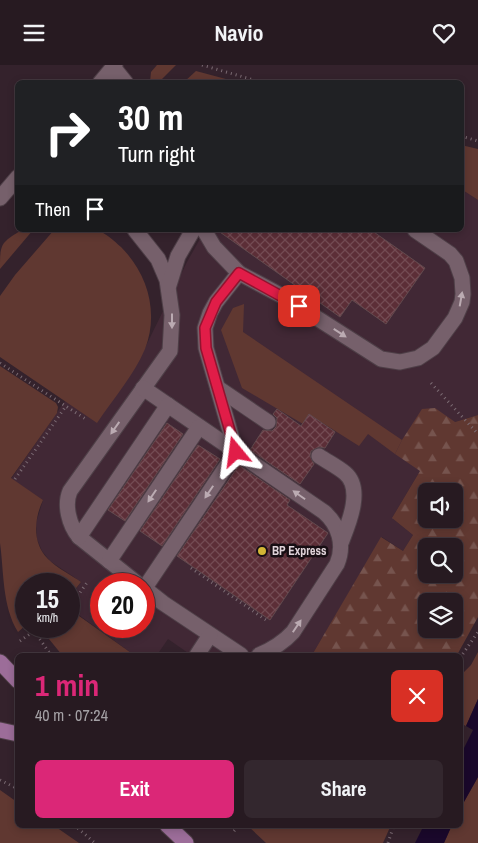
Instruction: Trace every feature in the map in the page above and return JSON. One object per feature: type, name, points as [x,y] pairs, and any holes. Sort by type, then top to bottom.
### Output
[{"type":"main road","points":[[0,662],[15,678]]},
{"type":"main road","points":[[0,730],[15,733]]},
{"type":"main road","points":[[170,828],[186,843]]},
{"type":"street","points":[[102,80],[114,66],[124,80]]},
{"type":"street","points":[[0,198],[15,180]]},
{"type":"street","points":[[124,573],[74,531],[69,516],[68,498],[70,491],[170,351],[172,315],[169,288],[158,259],[137,232]]},
{"type":"street","points":[[169,288],[178,255],[192,232]]},
{"type":"street","points":[[205,232],[214,247],[239,273],[284,297],[381,359],[400,362],[426,355],[455,318],[462,302],[462,278],[456,261],[450,253],[418,232]]},
{"type":"street","points":[[236,452],[206,348],[205,328],[216,302],[239,273]]},
{"type":"street","points":[[143,388],[324,512],[335,524],[341,543],[341,551],[337,563],[293,632],[278,646],[263,653]]},
{"type":"street","points":[[218,388],[268,422]]},
{"type":"street","points":[[79,537],[168,405]]},
{"type":"street","points":[[109,561],[199,427]]},
{"type":"street","points":[[152,573],[236,452]]},
{"type":"street","points":[[319,456],[345,473],[353,487],[352,509],[341,543]]},
{"type":"street","points":[[155,597],[237,653]]},
{"type":"street","points":[[198,653],[210,635]]},
{"type":"path","points":[[202,65],[254,80]]},
{"type":"path","points":[[464,137],[478,141]]},
{"type":"path","points":[[411,360],[454,410],[478,434]]},
{"type":"path","points":[[0,363],[110,435]]},
{"type":"path","points":[[15,479],[66,406]]},
{"type":"path","points":[[191,569],[270,623]]},
{"type":"path","points":[[80,592],[86,583]]},
{"type":"path","points":[[463,654],[478,632]]},
{"type":"path","points":[[16,644],[24,638]]},
{"type":"path","points":[[39,638],[50,653]]},
{"type":"path","points":[[0,780],[15,788]]},
{"type":"path","points":[[78,828],[95,843]]},
{"type":"path","points":[[388,843],[393,828]]},
{"type":"shaded area","points":[[464,191],[478,200],[478,415],[455,422],[420,471],[392,518],[413,535],[403,551],[382,537],[313,653],[188,653],[168,639],[158,653],[131,653],[111,638],[155,638],[155,573],[90,573],[90,623],[80,616],[80,573],[68,573],[50,561],[42,551],[37,539],[36,523],[43,500],[11,479],[65,401],[97,422],[140,358],[204,232],[464,232]]},
{"type":"shaded area","points":[[478,699],[478,777],[463,804],[463,750],[473,730],[466,726]]},
{"type":"shaded area","points":[[422,828],[451,828],[444,843],[415,843]]},
{"type":"green space","points":[[157,65],[176,65],[161,80],[150,80],[151,72]]},
{"type":"green space","points":[[196,71],[230,80],[186,80]]},
{"type":"green space","points":[[464,146],[478,149],[478,200],[464,191]]},
{"type":"green space","points":[[19,232],[31,232],[0,269],[1,249],[9,238]]},
{"type":"green space","points":[[52,232],[101,232],[121,247],[138,269],[144,282],[151,308],[149,335],[145,349],[129,378],[97,423],[0,357],[0,296],[15,275]]},
{"type":"green space","points":[[244,304],[243,332],[402,440],[395,454],[368,434],[359,446],[310,415],[303,424],[242,388],[221,330],[233,308]]},
{"type":"green space","points":[[0,366],[56,403],[58,407],[57,413],[11,478],[43,500],[36,523],[39,546],[48,559],[68,573],[15,573],[15,626],[6,600],[0,543]]},
{"type":"green space","points":[[435,408],[455,422],[478,415],[478,617],[458,653],[313,653],[381,537],[403,551],[413,535],[392,518],[420,471],[395,454],[422,409]]},
{"type":"green space","points":[[80,617],[90,624],[90,638],[110,638],[131,653],[60,653],[49,639],[80,638]]},
{"type":"green space","points":[[478,652],[478,699],[466,726],[463,724],[463,673],[471,665]]},
{"type":"green space","points":[[478,777],[478,843],[444,843],[451,828],[463,828],[463,804]]},
{"type":"green space","points":[[0,790],[15,801],[15,828],[57,828],[79,843],[0,843]]},
{"type":"green space","points":[[250,828],[390,828],[383,843],[266,843]]},
{"type":"building","points":[[220,232],[374,232],[425,268],[386,324],[352,300],[340,317]]},
{"type":"building","points":[[277,409],[301,426],[309,414],[335,432],[325,448],[319,447],[311,451],[310,456],[314,464],[300,484],[250,450],[263,430],[272,431],[276,427],[277,418],[273,414]]},
{"type":"building","points":[[167,423],[183,434],[125,521],[108,510]]},
{"type":"building","points":[[198,445],[220,459],[162,546],[140,531]]},
{"type":"building","name":"BP Express","points":[[239,465],[290,500],[287,505],[328,533],[270,620],[177,556]]},
{"type":"place","name":"BP Express","points":[[262,551]]},
{"type":"route","points":[[236,452],[206,348],[205,328],[210,313],[216,302],[239,273],[299,306]]}]
